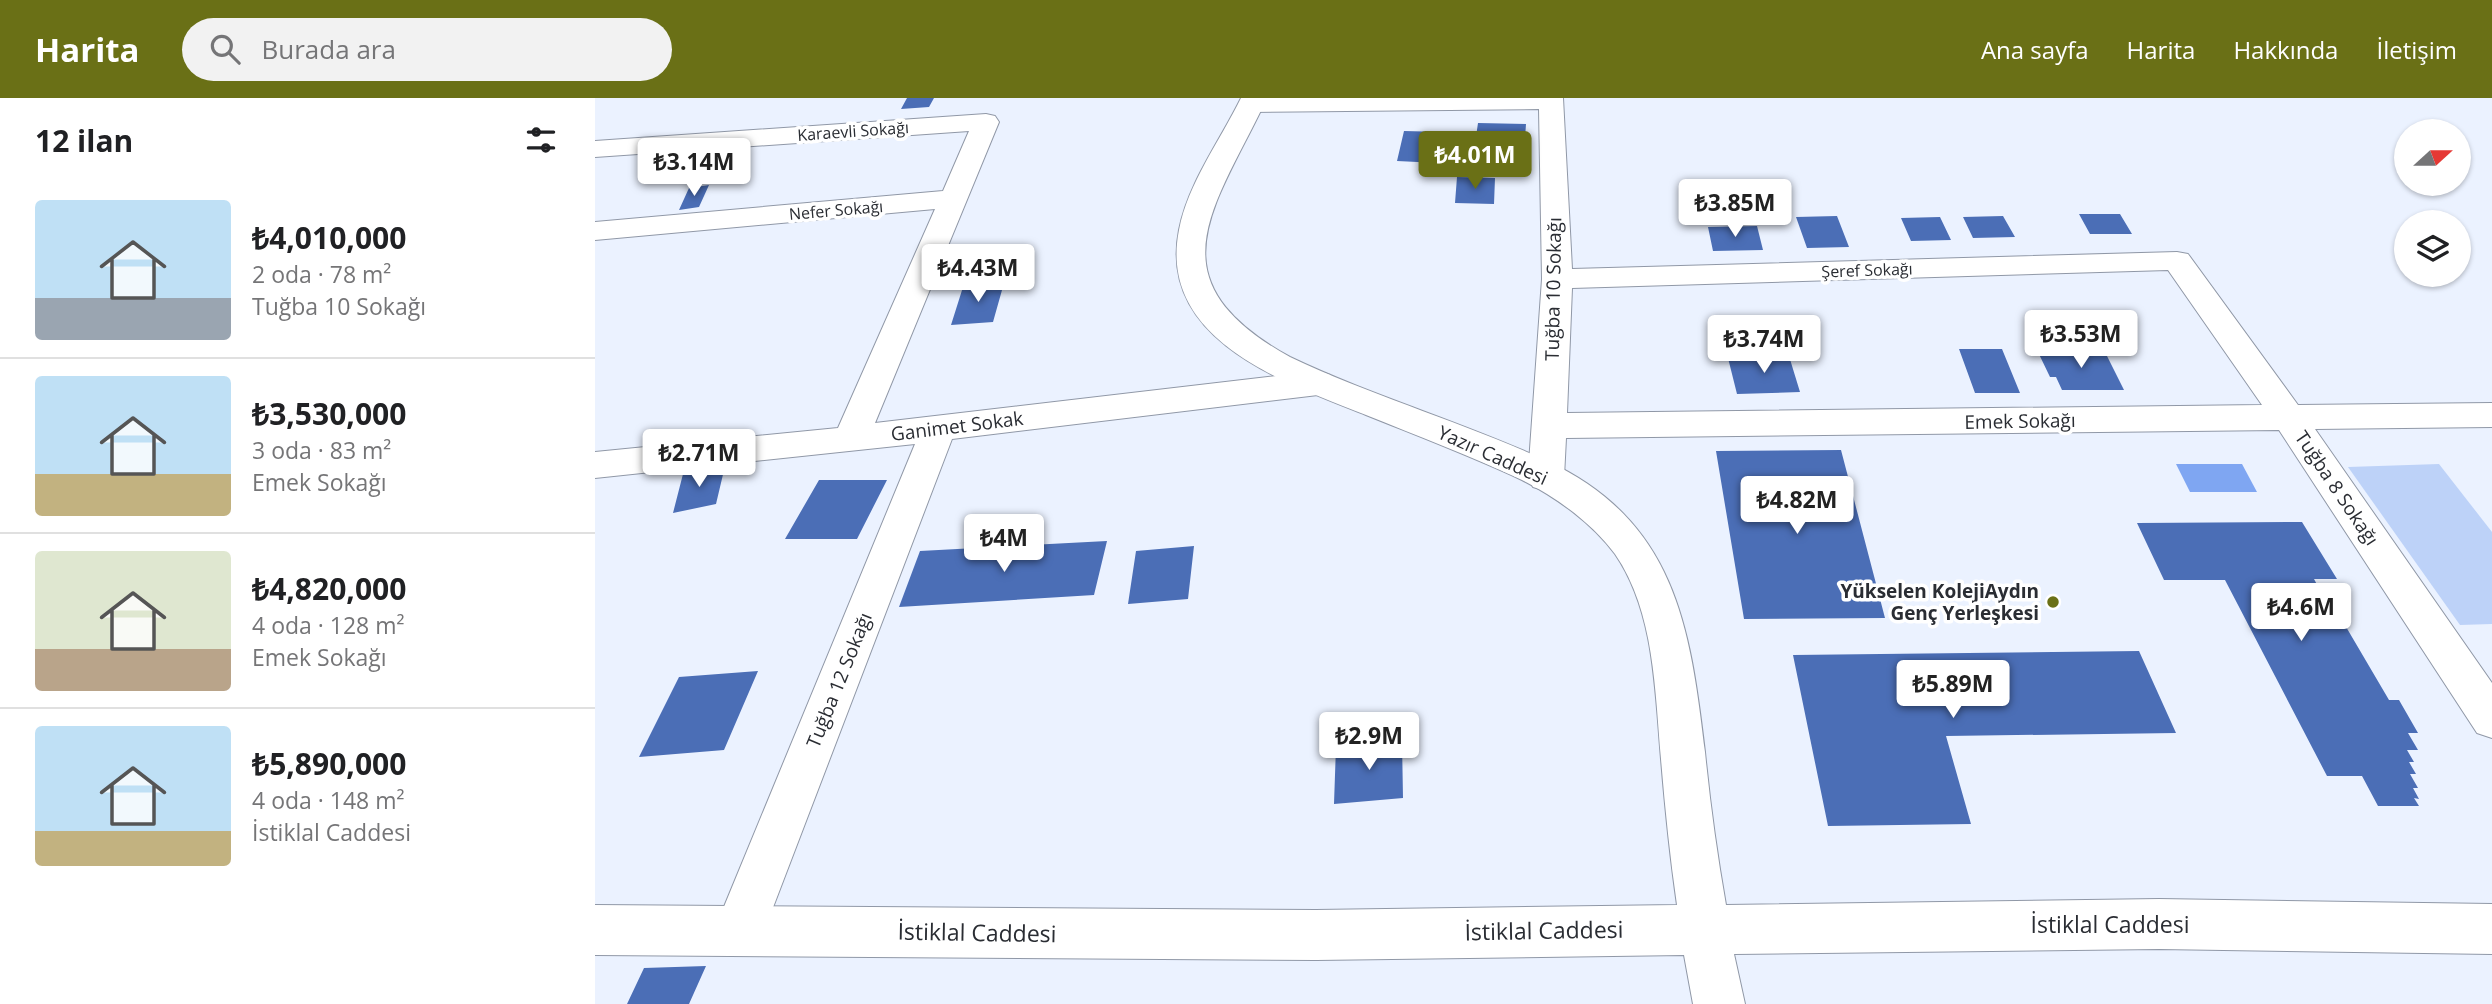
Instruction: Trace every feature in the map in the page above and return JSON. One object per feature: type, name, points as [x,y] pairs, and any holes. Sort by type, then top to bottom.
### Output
[{"type":"street","name":"Tuğba 10 Sokağı","points":[[1253,101],[1552,101],[1557,279],[1546,477]]},
{"type":"street","name":"Yazır Caddesi","points":[[1253,101],[1206,190],[1195,221],[1191,252],[1195,281],[1213,316],[1240,341],[1271,361],[1546,477],[1596,511],[1626,541],[1646,570],[1660,608],[1670,654],[1703,929],[1719,1004]]},
{"type":"street","name":"Karaevli Sokağı","points":[[595,149],[986,121],[951,200]]},
{"type":"street","name":"Nefer Sokağı","points":[[595,231],[951,200]]},
{"type":"street","points":[[851,439],[951,200]]},
{"type":"street","name":"Şeref Sokağı","points":[[1557,279],[2177,261]]},
{"type":"street","name":"Tuğba 8 Sokağı","points":[[2177,261],[2290,419],[2492,719]]},
{"type":"street","name":"Ganimet Sokak","points":[[595,465],[851,439],[1318,383]]},
{"type":"street","name":"Emek Sokağı","points":[[1549,426],[2492,415]]},
{"type":"street","name":"Tuğba 12 Sokağı","points":[[739,931],[939,428]]},
{"type":"street","name":"İstiklal Caddesi","points":[[595,930],[1316,935],[2159,924],[2492,929]]},
{"type":"shaded area","points":[[2439,464],[2492,532],[2492,624],[2460,625],[2348,467]]},
{"type":"water","points":[[2176,464],[2242,464],[2257,492],[2190,492]]},
{"type":"building","points":[[907,98],[934,98],[929,107],[901,109]]},
{"type":"building","points":[[1478,123],[1526,124],[1523,166],[1472,164]]},
{"type":"building","points":[[1404,131],[1444,132],[1438,163],[1397,161]]},
{"type":"building","points":[[730,151],[712,182],[682,184],[701,153]]},
{"type":"building","points":[[1457,177],[1495,178],[1494,204],[1455,203]]},
{"type":"building","points":[[709,185],[699,207],[679,210],[689,188]]},
{"type":"building","points":[[2079,214],[2120,214],[2132,234],[2090,234]]},
{"type":"building","points":[[1837,216],[1849,247],[1807,248],[1796,217]]},
{"type":"building","points":[[2003,216],[2015,237],[1973,238],[1963,217]]},
{"type":"building","points":[[1940,217],[1951,240],[1911,241],[1901,218]]},
{"type":"building","points":[[1757,226],[1763,250],[1713,251],[1708,227]]},
{"type":"building","points":[[1004,283],[993,322],[951,325],[963,287]]},
{"type":"building","points":[[1959,349],[2002,349],[2020,393],[1975,393]]},
{"type":"building","points":[[2037,350],[2104,350],[2124,390],[2062,390],[2056,377],[2050,377]]},
{"type":"building","points":[[1789,356],[1800,392],[1737,394],[1728,358]]},
{"type":"building","points":[[1841,450],[1885,618],[1744,619],[1716,451]]},
{"type":"building","points":[[725,466],[716,504],[673,513],[683,474]]},
{"type":"building","points":[[819,480],[887,480],[857,539],[785,539]]},
{"type":"building","points":[[2302,522],[2337,579],[2314,579],[2322,594],[2334,594],[2350,620],[2342,620],[2389,700],[2399,700],[2418,733],[2408,733],[2418,750],[2407,750],[2414,762],[2409,762],[2416,774],[2410,774],[2418,788],[2413,788],[2419,799],[2414,798],[2419,806],[2378,806],[2362,776],[2327,776],[2225,580],[2164,580],[2137,523]]},
{"type":"building","points":[[1107,541],[1094,595],[899,607],[920,551]]},
{"type":"building","points":[[1194,546],[1188,599],[1128,604],[1136,551]]},
{"type":"building","points":[[2139,651],[2176,733],[1946,736],[1971,824],[1828,826],[1793,655]]},
{"type":"building","points":[[758,671],[724,750],[639,757],[679,677]]},
{"type":"building","points":[[1402,741],[1403,798],[1334,804],[1336,746]]},
{"type":"building","points":[[706,966],[689,1004],[627,1004],[644,968]]},
{"type":"place","name":"Yükselen KolejiAydın Genç Yerleşkesi","points":[[2053,602]]}]
